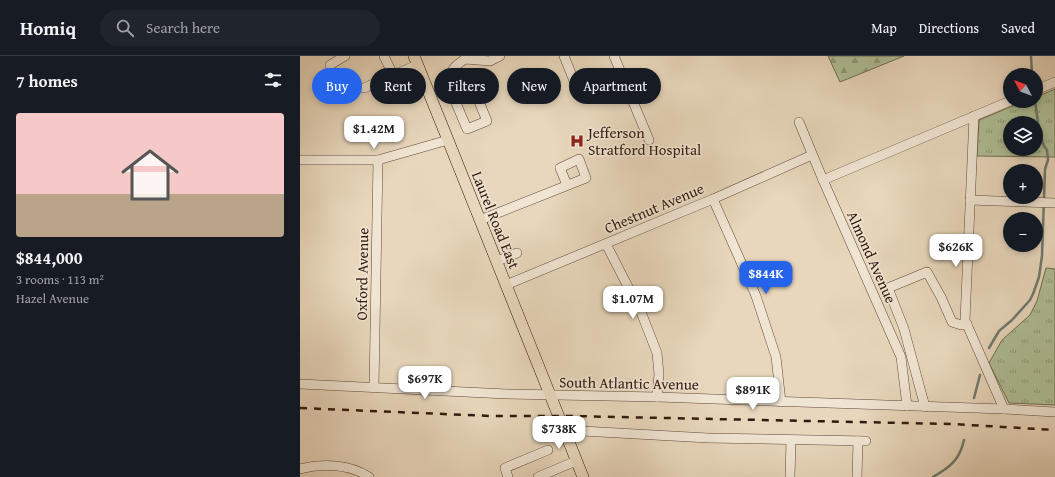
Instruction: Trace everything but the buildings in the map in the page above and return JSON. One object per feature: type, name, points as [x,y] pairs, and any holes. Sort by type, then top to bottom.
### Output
[{"type":"main road","name":"Laurel Road East","points":[[415,60],[583,477]]},
{"type":"street","points":[[330,65],[345,56]]},
{"type":"street","points":[[384,56],[390,68]]},
{"type":"street","points":[[453,68],[465,59],[490,61],[500,56]]},
{"type":"street","points":[[564,56],[569,68]]},
{"type":"street","points":[[614,56],[619,68]]},
{"type":"street","points":[[403,68],[415,60]]},
{"type":"street","points":[[452,71],[458,74],[468,75],[487,121],[467,129],[448,84],[452,71]]},
{"type":"street","points":[[1043,87],[1055,82]]},
{"type":"street","points":[[364,88],[370,85]]},
{"type":"street","points":[[634,104],[649,140]]},
{"type":"street","points":[[823,180],[1003,104]]},
{"type":"street","points":[[974,116],[965,320],[1004,409]]},
{"type":"street","name":"Almond Avenue","points":[[799,122],[901,358],[907,406]]},
{"type":"street","points":[[300,160],[378,160],[448,140]]},
{"type":"street","name":"Chestnut Avenue","points":[[506,285],[713,200],[812,155]]},
{"type":"street","name":"Oxford Avenue","points":[[374,387],[378,160]]},
{"type":"street","points":[[480,220],[567,185]]},
{"type":"street","points":[[713,200],[756,296],[772,343],[776,356],[781,402]]},
{"type":"street","points":[[970,200],[1055,203]]},
{"type":"street","points":[[606,244],[641,312],[657,353],[659,374],[657,397]]},
{"type":"street","points":[[497,261],[517,253]]},
{"type":"street","points":[[925,407],[904,329],[888,288],[927,272],[941,296],[952,322],[961,325],[967,324]]},
{"type":"street","name":"South Atlantic Avenue","points":[[300,384],[507,394],[657,397],[1055,412]]},
{"type":"street","points":[[564,430],[708,438],[862,441],[857,477]]},
{"type":"street","points":[[790,477],[791,440]]},
{"type":"street","points":[[508,477],[505,468],[548,450]]},
{"type":"street","points":[[538,477],[576,461]]},
{"type":"street","points":[[300,469],[315,466],[342,467],[356,470],[369,477]]},
{"type":"green space","points":[[828,56],[904,56],[840,82]]},
{"type":"green space","points":[[1055,89],[1055,157],[977,156],[979,120],[1008,108],[1043,108],[1043,94]]},
{"type":"green space","points":[[1046,268],[1055,269],[1055,405],[1009,403],[989,363],[1002,340],[1030,315],[1037,301]]},
{"type":"waterway","points":[[1031,56],[1032,68]]},
{"type":"waterway","points":[[989,348],[999,331],[1012,320],[1030,300],[1039,277],[1042,256],[1045,169],[1048,160],[1047,150],[1044,146],[1039,130],[1036,108]]},
{"type":"waterway","points":[[974,398],[980,375]]},
{"type":"waterway","points":[[933,477],[948,467],[955,460],[961,450],[964,440]]},
{"type":"railway","points":[[300,408],[491,416],[570,416],[952,424],[1055,430]]},
{"type":"place","name":"Jefferson Stratford Hospital","points":[[577,141]]}]
